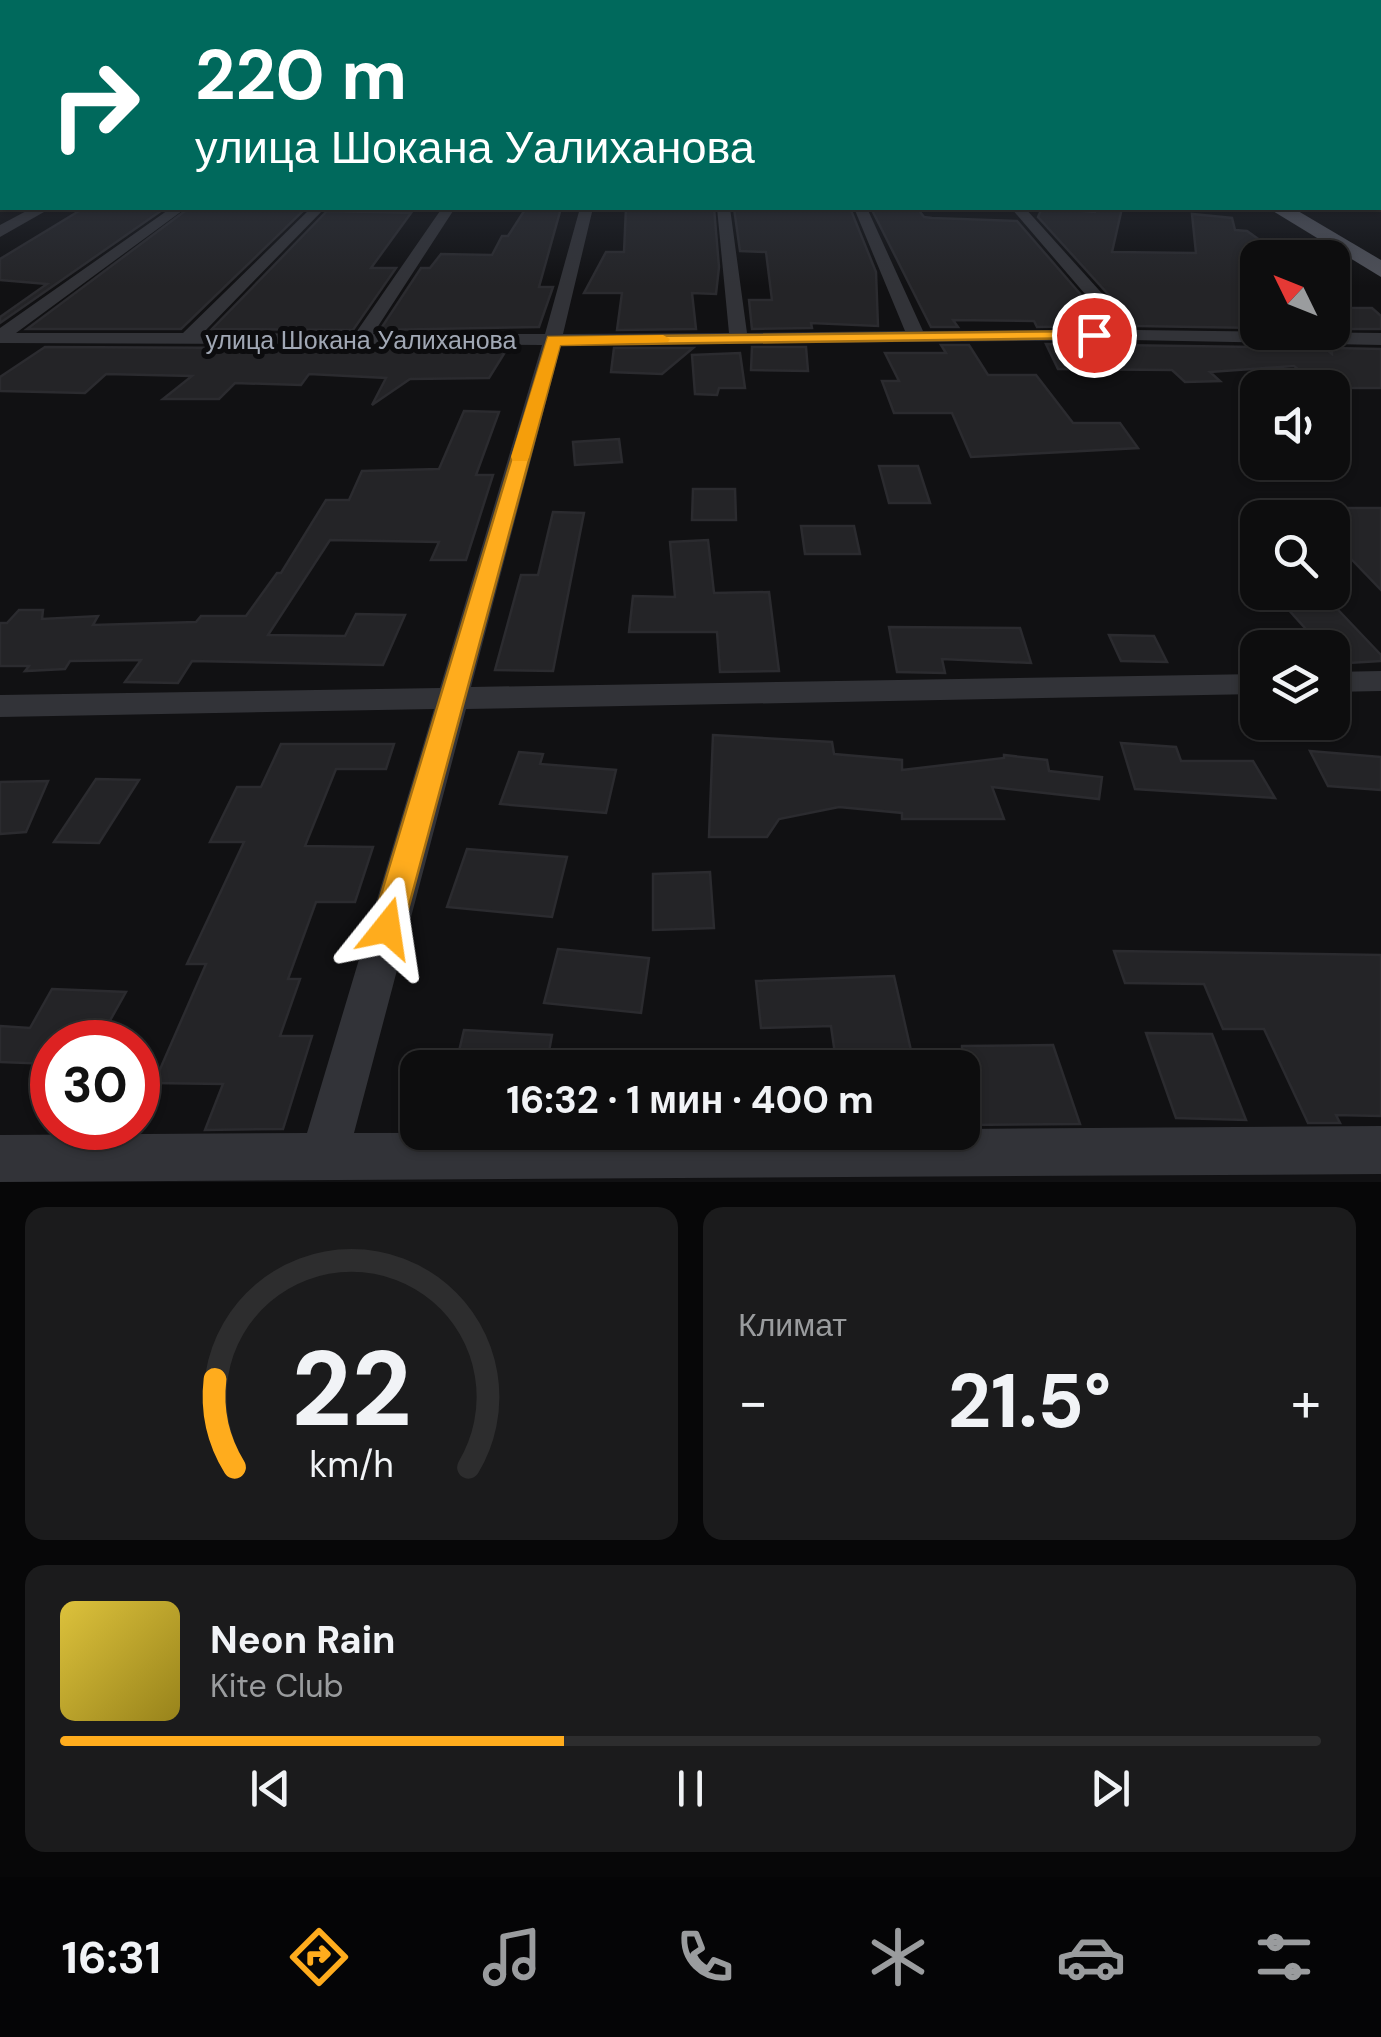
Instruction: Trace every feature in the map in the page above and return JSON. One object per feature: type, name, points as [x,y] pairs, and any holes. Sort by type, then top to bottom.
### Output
[{"type":"main road","points":[[1283,210],[1381,270]]},
{"type":"street","points":[[5,227],[40,210]]},
{"type":"street","points":[[0,337],[176,210]]},
{"type":"street","points":[[187,339],[316,210]]},
{"type":"street","points":[[360,340],[447,210]]},
{"type":"street","points":[[321,1168],[553,340],[586,210]]},
{"type":"street","points":[[723,210],[739,338]]},
{"type":"street","points":[[861,210],[916,337]]},
{"type":"street","points":[[1020,210],[1130,335]]},
{"type":"street","name":"улица Шокана Уалиханова","points":[[0,337],[553,340],[1130,335],[1381,340]]},
{"type":"street","points":[[1350,682],[1381,681]]},
{"type":"street","points":[[0,706],[1240,684]]},
{"type":"street","points":[[0,1158],[321,1168],[1381,1150]]},
{"type":"building","points":[[81,210],[162,210],[0,323],[0,317],[47,284],[0,280],[0,259]]},
{"type":"building","points":[[186,210],[303,211],[181,329],[27,329]]},
{"type":"building","points":[[525,210],[560,210],[539,287],[553,287],[539,327],[380,330],[421,268],[430,268],[441,254],[492,255],[502,236],[508,236]]},
{"type":"building","points":[[626,210],[714,210],[719,267],[716,294],[692,293],[696,329],[617,330],[622,293],[584,293],[606,252],[624,252]]},
{"type":"building","points":[[734,210],[851,210],[876,272],[878,326],[811,323],[812,328],[752,329],[749,300],[772,300],[766,252],[740,251]]},
{"type":"building","points":[[872,210],[919,210],[924,217],[932,218],[1017,221],[1108,326],[1037,327],[1034,321],[953,320],[958,327],[931,327]]},
{"type":"building","points":[[1041,210],[1122,210],[1112,252],[1196,253],[1192,214],[1232,218],[1235,230],[1247,231],[1260,240],[1240,240],[1240,328],[1137,326],[1038,217]]},
{"type":"building","points":[[327,211],[411,213],[371,268],[396,268],[353,330],[212,329]]},
{"type":"building","points":[[1350,308],[1372,308],[1381,316],[1381,329],[1350,329]]},
{"type":"building","points":[[1046,344],[1240,347],[1240,350],[1327,350],[1332,354],[1332,350],[1381,349],[1381,388],[1350,388],[1350,370],[1299,370],[1294,366],[1210,372],[1220,381],[1185,382],[1172,370],[1058,369]]},
{"type":"building","points":[[941,345],[969,345],[988,375],[1036,375],[1073,423],[1120,423],[1138,448],[971,457],[952,413],[894,413],[882,381],[899,381],[885,353],[946,353]]},
{"type":"building","points":[[45,347],[507,349],[489,378],[410,379],[372,405],[386,378],[309,374],[301,385],[235,383],[219,399],[163,399],[192,376],[106,374],[85,393],[0,391],[0,377]]},
{"type":"building","points":[[752,347],[806,347],[808,371],[751,370]]},
{"type":"building","points":[[614,348],[693,348],[662,374],[611,372]]},
{"type":"building","points":[[740,353],[745,388],[719,388],[717,395],[695,394],[692,355]]},
{"type":"building","points":[[464,411],[499,412],[476,475],[493,475],[466,560],[431,560],[439,542],[330,540],[268,635],[345,636],[356,614],[405,615],[383,665],[192,661],[178,683],[125,682],[141,660],[70,661],[65,669],[25,671],[29,666],[0,666],[0,623],[7,623],[19,610],[43,610],[42,619],[98,616],[93,625],[196,622],[201,616],[246,616],[277,573],[281,573],[326,500],[349,500],[362,471],[439,469]]},
{"type":"building","points":[[619,439],[622,462],[575,465],[573,442]]},
{"type":"building","points":[[879,466],[918,466],[930,503],[889,503]]},
{"type":"building","points":[[693,489],[735,489],[736,520],[692,520]]},
{"type":"building","points":[[1350,508],[1381,508],[1381,590],[1350,558]]},
{"type":"building","points":[[553,512],[584,513],[553,671],[495,670],[521,575],[538,575]]},
{"type":"building","points":[[801,526],[854,526],[860,554],[805,554]]},
{"type":"building","points":[[708,540],[714,593],[769,592],[779,671],[720,672],[717,632],[629,632],[633,596],[675,597],[670,542]]},
{"type":"building","points":[[1289,610],[1338,610],[1381,655],[1381,661],[1350,663],[1350,630],[1307,630]]},
{"type":"building","points":[[889,627],[1020,628],[1031,663],[942,659],[945,673],[897,672]]},
{"type":"building","points":[[1109,635],[1154,636],[1167,662],[1121,661]]},
{"type":"building","points":[[713,735],[832,742],[834,754],[902,760],[902,770],[1004,755],[1047,760],[1049,771],[1102,777],[1099,799],[992,787],[1004,819],[902,819],[902,813],[839,807],[779,819],[767,837],[709,837]]},
{"type":"building","points":[[1121,743],[1176,747],[1181,761],[1253,761],[1275,798],[1135,789]]},
{"type":"building","points":[[281,744],[394,744],[386,769],[336,769],[305,846],[373,847],[355,902],[316,902],[288,979],[300,979],[280,1036],[312,1036],[283,1129],[205,1130],[223,1084],[160,1083],[160,1069],[206,964],[187,964],[244,842],[210,842],[237,787],[261,787]]},
{"type":"building","points":[[1310,751],[1381,757],[1381,790],[1328,786]]},
{"type":"building","points":[[519,752],[543,754],[540,764],[616,770],[606,813],[500,804]]},
{"type":"building","points":[[96,779],[139,780],[99,843],[54,842]]},
{"type":"building","points":[[48,781],[26,832],[0,834],[0,782]]},
{"type":"building","points":[[467,849],[567,857],[552,917],[447,907]]},
{"type":"building","points":[[710,872],[714,928],[653,930],[653,874]]},
{"type":"building","points":[[558,949],[649,958],[641,1013],[544,1003]]},
{"type":"building","points":[[1114,951],[1381,955],[1381,1116],[1336,1115],[1340,1123],[1308,1123],[1264,1029],[1223,1029],[1204,984],[1125,983]]},
{"type":"building","points":[[894,976],[911,1050],[834,1050],[831,1026],[761,1028],[756,981]]},
{"type":"building","points":[[52,989],[126,992],[110,1020],[35,1020]]},
{"type":"building","points":[[0,1026],[30,1028],[30,1063],[0,1062]]},
{"type":"building","points":[[464,1030],[552,1035],[549,1050],[459,1050]]},
{"type":"building","points":[[1146,1033],[1212,1034],[1246,1120],[1176,1118]]},
{"type":"building","points":[[1053,1045],[1080,1124],[980,1125],[980,1050],[962,1050],[962,1046]]},
{"type":"slow traffic","points":[[520,457],[553,340],[663,339]]},
{"type":"route","points":[[387,928],[553,340],[1094,335]]}]
